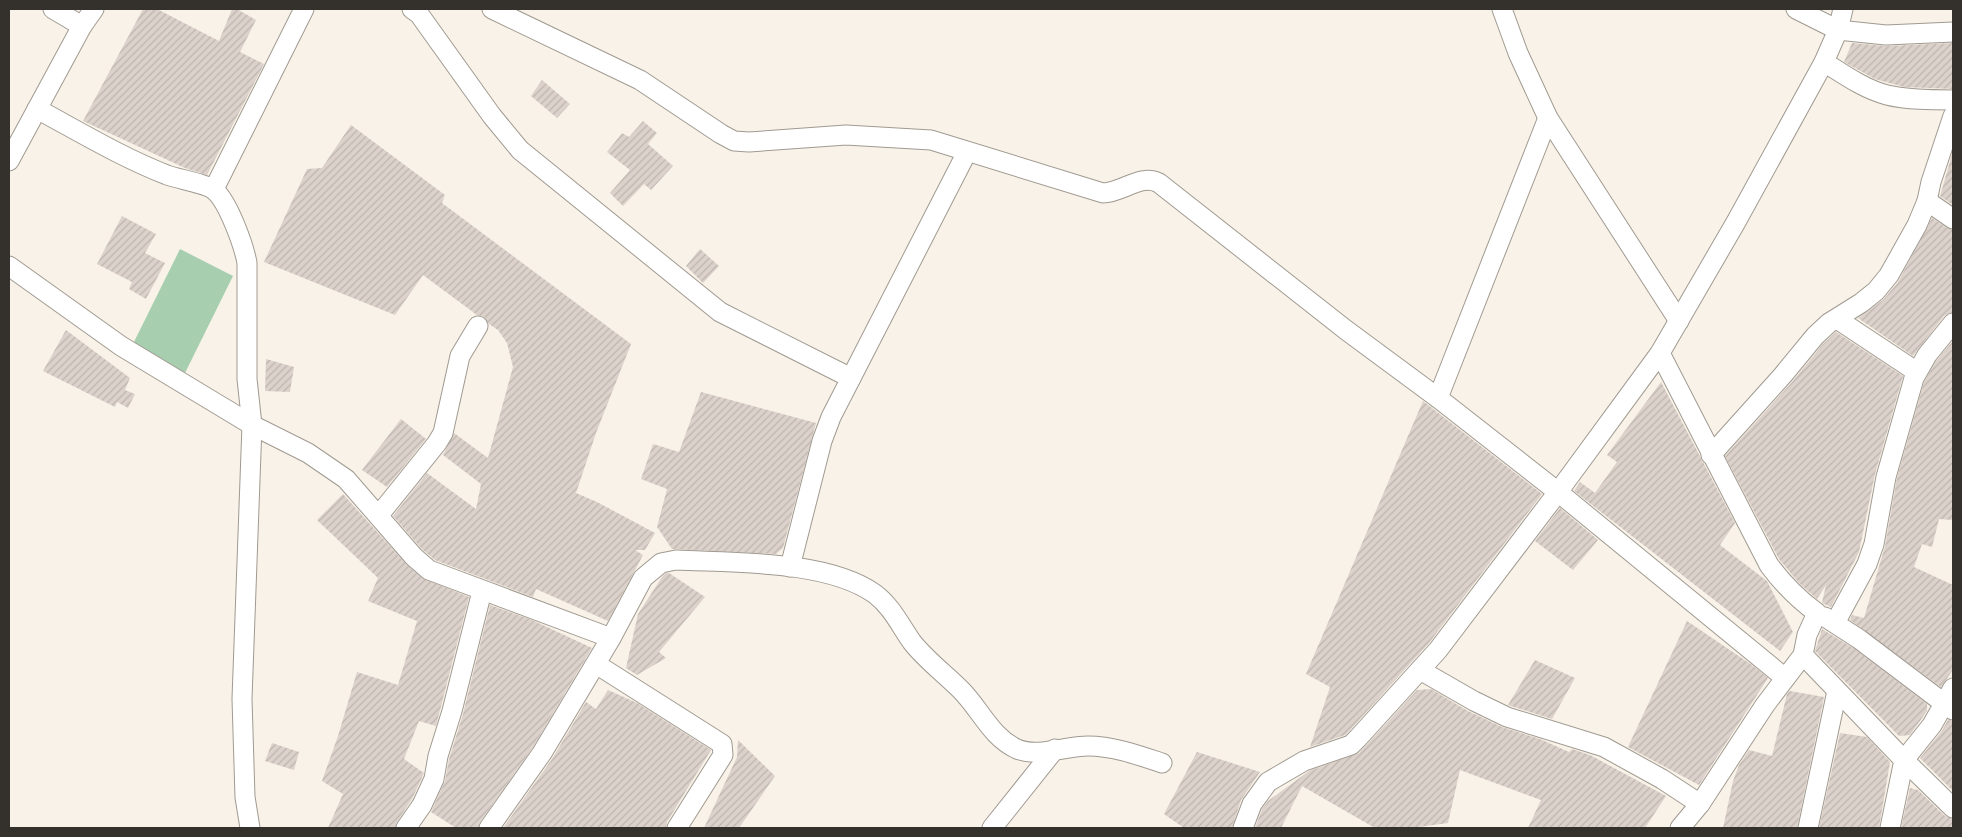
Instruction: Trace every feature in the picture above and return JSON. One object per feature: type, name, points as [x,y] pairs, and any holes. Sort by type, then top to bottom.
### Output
[{"type":"street","points":[[53,9],[82,26]]},
{"type":"street","points":[[9,161],[82,26],[94,9]]},
{"type":"street","points":[[412,9],[419,14],[492,116],[520,150],[720,312],[851,378]]},
{"type":"street","points":[[492,9],[640,80],[721,134],[734,140],[749,142],[846,135],[932,140],[1103,194],[1146,179],[1159,183],[1346,330],[1438,398],[1558,492],[1785,678]]},
{"type":"street","points":[[1502,9],[1518,53],[1548,118],[1679,321]]},
{"type":"street","points":[[1796,9],[1838,30],[1886,35],[1953,32]]},
{"type":"street","points":[[1243,828],[1252,804],[1268,782],[1304,761],[1351,745],[1438,650],[1558,492],[1660,353],[1736,222],[1824,62],[1838,30],[1843,9]]},
{"type":"street","points":[[214,189],[301,10]]},
{"type":"street","points":[[1824,62],[1850,78],[1885,94],[1953,100]]},
{"type":"street","points":[[37,108],[120,155],[169,176],[214,189],[225,205],[244,245],[247,263],[246,379],[252,425],[242,699],[245,797],[250,828]]},
{"type":"street","points":[[1711,455],[1783,375],[1815,336],[1829,323],[1876,291],[1889,275],[1918,225],[1953,116]]},
{"type":"street","points":[[1438,398],[1548,118]]},
{"type":"street","points":[[790,566],[822,441],[831,417],[967,152]]},
{"type":"street","points":[[1927,200],[1953,219]]},
{"type":"street","points":[[9,266],[121,346],[252,425],[308,453],[346,479],[423,566],[429,570],[611,638]]},
{"type":"street","points":[[1837,319],[1917,372]]},
{"type":"street","points":[[1836,623],[1867,564],[1874,544],[1886,477],[1908,396],[1917,372],[1927,355],[1953,323]]},
{"type":"street","points":[[379,515],[443,433],[460,356],[478,326]]},
{"type":"street","points":[[1660,353],[1769,565],[1781,581],[1800,601],[1817,613],[1836,623],[1950,700],[1904,760],[1890,828]]},
{"type":"street","points":[[489,828],[542,753],[596,664],[643,578],[661,563],[676,560],[790,566],[848,579],[876,594],[892,610],[913,643],[964,693],[997,736],[1017,749],[1034,754],[1055,749],[1089,746],[1131,752],[1162,763]]},
{"type":"street","points":[[406,828],[422,805],[434,780],[438,756],[452,711],[482,591]]},
{"type":"street","points":[[1680,828],[1700,804],[1765,705],[1803,655],[1807,635],[1817,613]]},
{"type":"street","points":[[1803,655],[1953,808]]},
{"type":"street","points":[[596,664],[722,744],[722,755],[677,828]]},
{"type":"street","points":[[1420,670],[1474,702],[1507,717],[1604,747],[1662,779],[1700,804]]},
{"type":"street","points":[[1808,828],[1837,691]]},
{"type":"street","points":[[992,828],[1055,749]]},
{"type":"green space","points":[[180,249],[233,276],[184,375],[132,346]]},
{"type":"building","points":[[143,9],[157,9],[219,41],[232,9],[237,9],[256,20],[240,52],[264,64],[207,175],[185,168],[83,121]]},
{"type":"building","points":[[1852,43],[1886,46],[1953,43],[1953,89],[1904,87],[1875,79],[1844,62]]},
{"type":"building","points":[[542,80],[570,104],[557,118],[531,96]]},
{"type":"building","points":[[643,121],[657,133],[648,144],[673,166],[651,190],[644,184],[623,206],[610,193],[630,170],[607,152],[622,133],[629,137]]},
{"type":"building","points":[[351,125],[445,195],[442,203],[631,344],[596,433],[576,493],[655,533],[645,550],[635,550],[643,555],[608,621],[536,589],[533,597],[435,560],[422,549],[393,516],[427,473],[476,509],[481,484],[443,455],[454,433],[488,458],[513,367],[507,343],[498,330],[489,324],[484,317],[477,315],[423,275],[395,315],[264,262],[307,169],[322,168]]},
{"type":"building","points":[[1953,151],[1953,205],[1940,196]]},
{"type":"building","points":[[122,216],[156,234],[145,253],[165,263],[146,299],[129,289],[132,282],[97,264]]},
{"type":"building","points":[[1932,218],[1953,230],[1953,312],[1944,316],[1913,356],[1858,318],[1883,300],[1898,282]]},
{"type":"building","points":[[700,249],[719,266],[703,283],[686,266]]},
{"type":"building","points":[[66,330],[130,378],[125,390],[135,394],[128,408],[117,402],[115,407],[43,371]]},
{"type":"building","points":[[1836,332],[1903,376],[1875,474],[1859,552],[1831,607],[1822,603],[1826,585],[1817,599],[1799,583],[1779,559],[1725,456],[1792,382],[1823,344]]},
{"type":"building","points":[[1953,341],[1953,520],[1939,519],[1932,547],[1922,544],[1914,567],[1953,585],[1953,670],[1941,687],[1850,620],[1852,615],[1864,618],[1885,546],[1897,478],[1924,382],[1936,361]]},
{"type":"building","points":[[266,359],[294,367],[290,392],[265,391]]},
{"type":"building","points":[[1661,382],[1735,523],[1720,545],[1767,581],[1793,632],[1780,651],[1574,491],[1580,482],[1595,493],[1617,462],[1607,455]]},
{"type":"building","points":[[701,392],[816,423],[783,548],[776,554],[672,549],[657,527],[667,489],[641,479],[653,444],[679,452]]},
{"type":"building","points":[[1423,401],[1542,494],[1429,643],[1350,730],[1345,735],[1310,747],[1330,687],[1306,674]]},
{"type":"building","points":[[401,419],[426,439],[387,487],[362,470]]},
{"type":"building","points":[[343,494],[406,564],[422,578],[469,597],[436,726],[419,721],[404,759],[424,773],[412,799],[395,828],[328,828],[343,794],[322,781],[357,672],[398,685],[417,621],[368,601],[378,578],[317,520]]},
{"type":"building","points":[[1560,508],[1598,540],[1573,570],[1535,541]]},
{"type":"building","points":[[666,573],[669,573],[705,597],[659,652],[666,658],[637,675],[626,668],[638,614]]},
{"type":"building","points":[[490,605],[532,620],[592,648],[533,747],[480,822],[478,828],[456,828],[431,812],[445,781],[449,759],[463,714]]},
{"type":"building","points":[[1687,621],[1768,678],[1699,785],[1628,747]]},
{"type":"building","points":[[1822,629],[1853,648],[1927,704],[1927,711],[1910,735],[1899,736],[1815,651]]},
{"type":"building","points":[[1535,660],[1575,678],[1552,719],[1508,705]]},
{"type":"building","points":[[1431,689],[1468,711],[1502,727],[1540,739],[1569,752],[1572,749],[1590,755],[1666,796],[1645,828],[1528,828],[1541,800],[1460,770],[1448,823],[1411,828],[1375,828],[1302,786],[1281,828],[1255,828],[1262,809],[1268,801],[1309,771],[1359,753],[1417,690]]},
{"type":"building","points":[[608,690],[637,703],[711,750],[667,822],[666,828],[503,828],[552,759],[586,702],[596,709]]},
{"type":"building","points":[[1790,691],[1824,697],[1797,828],[1723,828],[1733,781],[1739,765],[1749,750],[1772,756],[1787,694]]},
{"type":"building","points":[[1948,720],[1953,721],[1953,791],[1920,758]]},
{"type":"building","points":[[1840,733],[1867,737],[1890,762],[1879,828],[1819,828]]},
{"type":"building","points":[[738,740],[775,776],[739,828],[704,828],[737,757]]},
{"type":"building","points":[[272,743],[299,752],[294,770],[265,761]]},
{"type":"building","points":[[1197,752],[1260,772],[1241,800],[1232,828],[1184,828],[1164,814]]},
{"type":"building","points":[[1910,788],[1918,790],[1945,816],[1953,819],[1953,828],[1901,828]]}]
